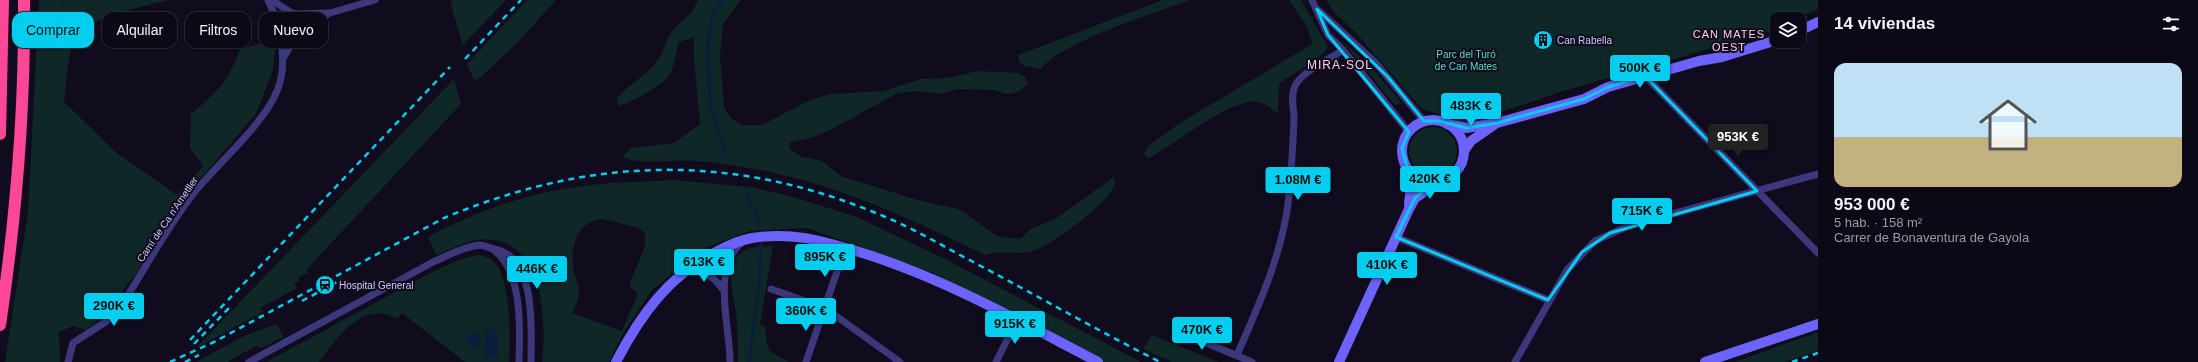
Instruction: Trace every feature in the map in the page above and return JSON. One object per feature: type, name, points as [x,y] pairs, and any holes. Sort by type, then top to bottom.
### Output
[{"type":"highway","points":[[0,134],[3,0]]},
{"type":"highway","points":[[0,326],[18,175],[24,75],[24,1]]},
{"type":"street","name":"Camí de Ca n'Ametller","points":[[268,0],[274,12]]},
{"type":"street","points":[[272,0],[291,12]]},
{"type":"street","points":[[330,13],[375,0]]},
{"type":"street","points":[[1312,0],[1328,35],[1343,50],[1409,132]]},
{"type":"street","points":[[1317,9],[1375,62],[1424,121]]},
{"type":"street","points":[[1806,28],[1818,22]]},
{"type":"street","points":[[1409,209],[1411,184],[1408,170],[1403,159],[1402,148],[1409,132],[1424,121],[1440,121],[1466,128],[1497,123],[1584,99],[1608,87],[1644,76],[1699,61],[1722,57],[1770,42]]},
{"type":"street","name":"Camí de Ca n'Ametller","points":[[283,48],[284,57]]},
{"type":"street","name":"Camí de Ca n'Ametller","points":[[68,362],[73,343],[107,320],[119,309],[192,195],[264,113],[277,91],[284,57],[289,48]]},
{"type":"street","points":[[1237,355],[1269,280],[1288,206],[1294,116],[1292,97],[1295,87],[1303,76],[1343,50]]},
{"type":"street","points":[[1644,76],[1818,253]]},
{"type":"street","points":[[1332,362],[1341,357],[1409,209],[1420,194],[1455,172],[1462,159],[1464,151],[1471,141],[1497,123]]},
{"type":"street","points":[[1447,124],[1459,135],[1464,151]]},
{"type":"street","points":[[1408,170],[1422,180],[1440,181]]},
{"type":"street","points":[[1515,362],[1548,300],[1567,270],[1582,252],[1595,241],[1628,226],[1818,174]]},
{"type":"street","points":[[616,362],[646,310],[669,284],[688,268],[718,251],[747,240],[774,236],[803,236],[881,258],[926,275],[973,296],[1098,362]]},
{"type":"street","points":[[1396,237],[1548,300]]},
{"type":"street","points":[[730,362],[724,281],[730,256],[747,240]]},
{"type":"street","points":[[249,362],[433,262],[481,245],[502,250],[518,264],[523,273],[532,330],[531,362]]},
{"type":"street","points":[[492,248],[499,254],[507,265],[512,276],[520,330],[519,362]]},
{"type":"street","points":[[806,362],[843,254]]},
{"type":"street","points":[[688,268],[705,272],[719,283],[725,292]]},
{"type":"street","points":[[771,289],[825,308],[900,362]]},
{"type":"street","points":[[996,362],[1016,320]]},
{"type":"street","points":[[1705,362],[1818,324]]},
{"type":"street","points":[[1175,330],[1252,362]]},
{"type":"highlighted area","points":[[1317,9],[1387,76],[1424,121],[1440,121],[1466,128],[1497,123],[1584,99],[1608,87],[1645,76],[1757,191],[1610,233],[1582,252],[1548,300],[1396,237],[1415,198],[1431,184],[1408,170],[1402,148],[1409,132],[1328,35]]},
{"type":"green space","points":[[39,0],[62,0],[62,7],[63,0],[169,0],[123,12],[102,12],[102,19],[94,22],[94,12],[38,12]]},
{"type":"green space","points":[[453,0],[506,0],[463,45],[450,2]]},
{"type":"green space","points":[[527,0],[556,0],[518,42],[479,79],[474,80],[467,64]]},
{"type":"green space","points":[[698,0],[741,0],[723,24],[720,56],[724,107],[730,117],[741,125],[762,125],[810,100],[830,94],[883,91],[921,79],[947,78],[978,71],[1018,73],[1025,77],[1028,84],[1017,92],[1007,94],[994,90],[957,89],[941,94],[918,91],[898,93],[830,130],[811,138],[790,142],[789,148],[802,157],[822,161],[841,176],[921,201],[959,209],[997,236],[1020,239],[1031,229],[1055,219],[1114,177],[1114,186],[1110,193],[1090,213],[1065,233],[1041,247],[1033,251],[1021,253],[991,253],[985,255],[929,228],[873,204],[815,184],[755,169],[710,162],[648,162],[630,160],[622,157],[631,148],[674,143],[700,124],[694,59],[694,37],[679,42],[674,65],[671,72],[662,83],[640,97],[619,106],[617,98],[655,64],[672,31],[691,13]]},
{"type":"green space","points":[[1163,0],[1190,0],[1133,20],[1088,39],[1052,59],[1041,69],[1024,66],[1019,62],[1018,55]]},
{"type":"green space","points":[[1289,0],[1301,0],[1328,47],[1312,63],[1279,84],[1278,114],[1262,103],[1251,102],[1237,105],[1205,122],[1148,159],[1144,154],[1148,146],[1180,123],[1312,44],[1308,29]]},
{"type":"green space","name":"Parc del Turó de Can Mates","points":[[1326,0],[1818,0],[1818,9],[1806,14],[1806,12],[1770,12],[1770,31],[1560,92],[1465,124],[1421,108],[1357,34],[1334,12]]},
{"type":"green space","points":[[1341,40],[1372,68],[1401,102],[1396,106]]},
{"type":"green space","points":[[259,44],[259,48],[275,48],[273,70],[256,114],[187,194],[135,275],[102,317],[86,330],[73,326],[59,332],[60,362],[5,362],[28,212],[37,48],[71,48],[64,102],[118,154],[177,195],[203,166],[190,148],[191,114],[221,86],[231,70],[240,49],[251,48],[251,46]]},
{"type":"green space","points":[[454,79],[461,104],[307,269],[308,273],[298,278],[299,281],[294,283],[297,288],[260,308],[263,312],[196,348]]},
{"type":"green space","points":[[1428,127],[1438,127],[1450,134],[1457,146],[1457,156],[1450,168],[1438,175],[1428,175],[1420,171],[1413,164],[1409,156],[1409,146],[1413,138],[1420,131]]},
{"type":"green space","points":[[672,180],[750,187],[790,196],[857,217],[949,261],[1141,362],[1104,362],[1038,326],[931,272],[807,228],[750,231],[702,249],[652,290],[624,332],[609,362],[542,362],[543,328],[539,289],[533,272],[524,257],[511,246],[487,239],[464,243],[436,255],[428,237],[464,219],[541,193],[581,186]],"holes":[[[602,219],[639,228],[645,233],[645,246],[630,283],[630,287],[638,293],[622,331],[572,313],[579,296],[574,272],[573,255],[576,238],[580,231],[593,221]]]},
{"type":"green space","points":[[773,246],[760,324],[766,327],[766,341],[770,350],[790,362],[738,362],[737,319],[731,276],[732,267],[742,252],[754,247]]},
{"type":"green space","points":[[478,255],[492,260],[503,279],[510,324],[509,362],[465,362],[402,313],[397,319],[385,314],[373,314],[362,317],[352,324],[334,342],[319,362],[266,362],[432,272],[459,260]]},
{"type":"green space","points":[[277,324],[283,337],[262,348],[256,346],[227,362],[196,362],[246,335]]},
{"type":"green space","points":[[1818,332],[1818,351],[1784,362],[1735,362]]},
{"type":"green space","points":[[1152,335],[1218,362],[1172,362],[1143,349]]},
{"type":"water","points":[[487,329],[496,329],[497,332],[498,356],[496,358],[487,359],[485,357],[485,331]]},
{"type":"water","points":[[474,333],[479,335],[481,340],[479,345],[474,347],[469,345],[467,340],[469,335]]},
{"type":"waterway","points":[[724,0],[712,15],[708,46],[710,107],[726,154]]},
{"type":"waterway","points":[[746,195],[758,218],[760,234]]},
{"type":"waterway","points":[[749,362],[759,286],[761,239]]},
{"type":"railway","points":[[465,59],[521,0]]},
{"type":"railway","points":[[190,340],[450,67]]},
{"type":"railway","points":[[170,362],[214,342],[444,218],[502,197],[559,182],[615,173],[672,170],[728,174],[785,184],[842,200],[915,231],[1160,362]]},
{"type":"railway","points":[[302,301],[341,280]]},
{"type":"railway","points":[[194,344],[232,305]]},
{"type":"railway","points":[[1792,362],[1818,353]]},
{"type":"railway","points":[[185,362],[199,355]]},
{"type":"place","name":"Can Rabella","points":[[1543,40]]},
{"type":"place","name":"Hospital General","points":[[325,285]]},
{"type":"district","name":"CAN MATES OEST","points":[[1729,40]]},
{"type":"district","name":"MIRA-SOL","points":[[1340,65]]}]
